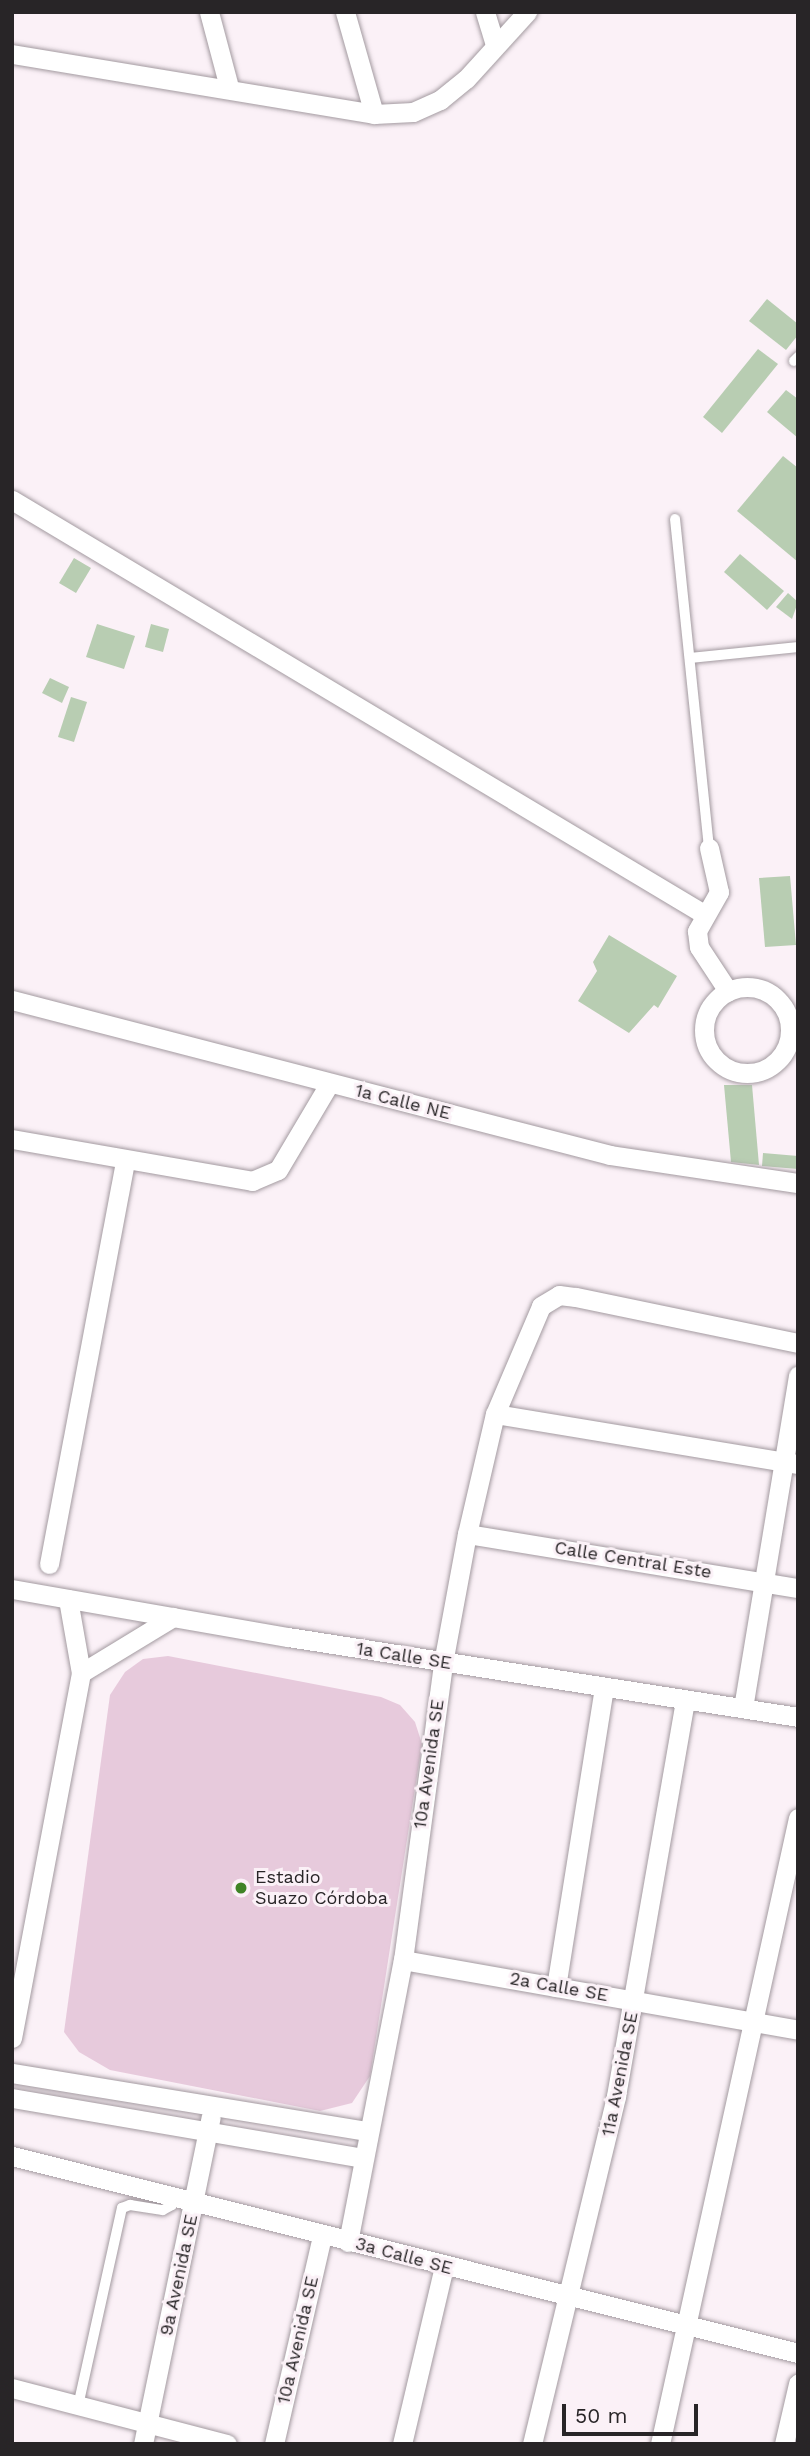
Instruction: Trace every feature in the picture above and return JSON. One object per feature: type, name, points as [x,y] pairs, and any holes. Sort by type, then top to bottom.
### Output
[{"type":"street","points":[[209,12],[229,88]]},
{"type":"street","points":[[345,12],[373,114]]},
{"type":"street","points":[[485,12],[495,45]]},
{"type":"street","points":[[12,54],[373,114],[413,112],[440,100],[527,12]]},
{"type":"street","points":[[12,500],[704,914]]},
{"type":"street","points":[[709,848],[719,892],[717,902],[704,914],[697,931],[699,947],[728,991]]},
{"type":"street","points":[[741,987],[767,992],[786,1012],[790,1024],[785,1050],[765,1069],[752,1072],[726,1068],[708,1048],[704,1022],[709,1009],[728,991],[741,987]]},
{"type":"street","name":"1a Calle NE","points":[[12,1000],[610,1155],[798,1183]]},
{"type":"street","points":[[12,1139],[125,1161],[252,1181],[278,1170],[329,1084]]},
{"type":"street","points":[[50,1564],[125,1161]]},
{"type":"street","name":"10a Avenida SE","points":[[348,2242],[403,1960],[443,1662],[467,1534],[495,1414],[541,1306],[549,1299],[576,1297],[798,1343]]},
{"type":"street","points":[[743,1708],[764,1581],[790,1463],[798,1376]]},
{"type":"street","points":[[495,1414],[790,1463]]},
{"type":"street","name":"Calle Central Este","points":[[467,1534],[798,1587]]},
{"type":"street","name":"1a Calle SE","points":[[12,1589],[443,1662],[798,1717]]},
{"type":"street","points":[[12,2038],[81,1673],[68,1599]]},
{"type":"street","points":[[81,1673],[173,1617]]},
{"type":"street","points":[[556,1987],[604,1686]]},
{"type":"street","name":"11a Avenida SE","points":[[532,2444],[570,2299],[634,2001],[685,1700]]},
{"type":"street","points":[[660,2444],[798,1818]]},
{"type":"street","name":"2a Calle SE","points":[[403,1960],[798,2030]]},
{"type":"street","points":[[12,2073],[368,2131]]},
{"type":"street","points":[[12,2098],[364,2158]]},
{"type":"street","name":"9a Avenida SE","points":[[143,2444],[213,2105]]},
{"type":"street","name":"3a Calle SE","points":[[12,2156],[570,2299],[798,2353]]},
{"type":"street","name":"10a Avenida SE","points":[[274,2444],[323,2236]]},
{"type":"street","points":[[402,2444],[444,2267]]},
{"type":"street","points":[[784,2444],[798,2384]]},
{"type":"street","points":[[12,2388],[228,2444]]},
{"type":"lane","points":[[676,519],[709,848]]},
{"type":"lane","points":[[690,658],[798,647]]},
{"type":"lane","points":[[78,2406],[122,2208],[130,2205],[163,2210],[174,2197]]},
{"type":"shaded area","name":"Estadio Suazo Córdoba","points":[[168,1656],[381,1697],[400,1705],[415,1722],[422,1744],[370,2076],[352,2103],[320,2111],[110,2070],[79,2052],[64,2032],[110,1695],[125,1672],[143,1659]]},
{"type":"building","points":[[767,299],[798,324],[798,335],[786,350],[749,321]]},
{"type":"building","points":[[758,349],[778,364],[722,433],[703,417]]},
{"type":"building","points":[[786,390],[798,399],[798,438],[767,412]]},
{"type":"building","points":[[783,456],[798,468],[798,562],[737,511]]},
{"type":"building","points":[[740,554],[784,591],[767,610],[724,572]]},
{"type":"building","points":[[74,558],[91,568],[76,593],[59,583]]},
{"type":"building","points":[[788,593],[798,602],[792,619],[776,607]]},
{"type":"building","points":[[97,624],[135,636],[124,669],[86,657]]},
{"type":"building","points":[[151,624],[169,629],[163,652],[145,647]]},
{"type":"building","points":[[50,678],[69,687],[62,703],[42,693]]},
{"type":"building","points":[[71,697],[87,702],[74,742],[58,737]]},
{"type":"building","points":[[790,876],[796,945],[765,947],[759,878]]},
{"type":"building","points":[[609,935],[677,976],[658,1008],[654,1005],[629,1033],[578,1001],[597,971],[593,962]]},
{"type":"building","points":[[724,1085],[752,1085],[759,1165],[731,1162]]},
{"type":"building","points":[[763,1153],[798,1156],[798,1169],[762,1166]]},
{"type":"place","name":"Estadio Suazo Córdoba","points":[[241,1888]]}]
